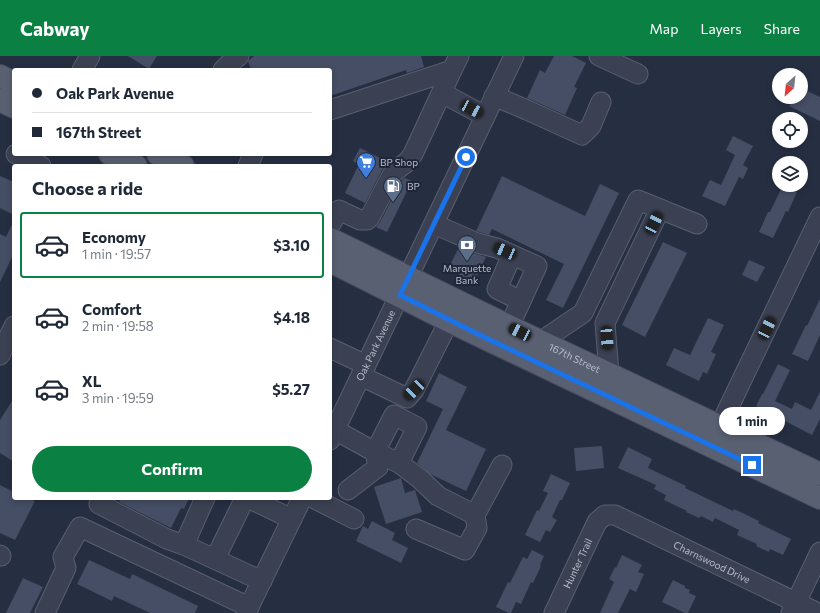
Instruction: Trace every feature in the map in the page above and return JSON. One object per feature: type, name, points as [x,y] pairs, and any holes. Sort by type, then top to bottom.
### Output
[{"type":"main road","points":[[0,76],[12,82]]},
{"type":"main road","points":[[0,100],[12,107]]},
{"type":"main road","points":[[158,157],[177,164]]},
{"type":"main road","name":"167th Street","points":[[332,240],[404,286],[449,320],[820,498]]},
{"type":"main road","name":"167th Street","points":[[332,262],[404,286],[509,327],[820,474]]},
{"type":"street","points":[[83,68],[90,56]]},
{"type":"street","points":[[225,68],[239,56]]},
{"type":"street","name":"Oak Park Avenue","points":[[334,424],[363,371],[514,56]]},
{"type":"street","points":[[599,56],[638,74]]},
{"type":"street","points":[[332,222],[339,210],[364,221],[370,217],[393,173],[408,162],[413,154],[456,63]]},
{"type":"street","points":[[332,109],[456,63]]},
{"type":"street","points":[[442,93],[485,116]]},
{"type":"street","points":[[494,96],[582,135],[591,126],[601,102]]},
{"type":"street","points":[[20,156],[37,164]]},
{"type":"street","points":[[540,342],[583,313],[638,200],[697,224]]},
{"type":"street","points":[[610,374],[606,323],[660,209]]},
{"type":"street","points":[[711,446],[719,426],[820,217]]},
{"type":"street","points":[[434,224],[477,243],[497,248],[536,266],[509,327]]},
{"type":"street","points":[[512,255],[497,289],[520,302]]},
{"type":"street","points":[[583,313],[606,323]]},
{"type":"street","points":[[332,349],[363,371],[407,398],[414,390],[449,320]]},
{"type":"street","points":[[0,355],[12,330]]},
{"type":"street","points":[[348,490],[378,467],[375,452],[394,415],[417,426],[399,463]]},
{"type":"street","points":[[334,424],[375,452],[399,463],[420,479],[438,496],[475,515]]},
{"type":"street","points":[[416,529],[465,550],[478,528],[475,515],[502,465]]},
{"type":"street","points":[[101,500],[99,504],[167,539],[184,545],[262,581]]},
{"type":"street","points":[[184,545],[204,500]]},
{"type":"street","points":[[215,559],[244,500]]},
{"type":"street","points":[[252,500],[292,520]]},
{"type":"street","points":[[45,613],[66,568],[63,557],[80,527],[248,610],[301,500]]},
{"type":"street","points":[[317,500],[354,519]]},
{"type":"street","name":"Charnswood Drive","points":[[605,515],[616,515],[793,608],[818,613]]},
{"type":"street","name":"Hunter Trail","points":[[554,613],[597,522],[605,515]]},
{"type":"street","points":[[793,608],[820,552]]},
{"type":"building","points":[[128,56],[157,56],[150,68]]},
{"type":"building","points":[[254,56],[421,56],[424,67],[407,73],[406,70],[332,95],[332,68],[250,68],[248,61]]},
{"type":"building","points":[[554,56],[572,56],[586,63],[574,87],[577,88],[565,115],[527,98],[540,70],[545,73]]},
{"type":"building","points":[[808,91],[820,97],[820,121],[808,115],[808,112],[801,112],[789,106],[790,104],[808,104]]},
{"type":"building","points":[[733,136],[753,146],[743,165],[748,168],[743,179],[739,177],[725,206],[702,196],[710,180],[721,185],[735,155],[726,150]]},
{"type":"building","name":"BP Shop","points":[[360,148],[388,162],[383,168],[365,203],[345,193],[359,164],[353,161]]},
{"type":"building","points":[[0,176],[12,181],[12,214],[0,208]]},
{"type":"building","points":[[502,176],[585,216],[600,184],[619,193],[563,308],[546,300],[564,264],[492,229],[489,235],[476,231]]},
{"type":"building","name":"BP","points":[[405,178],[412,181],[387,232],[376,227],[402,180]]},
{"type":"building","points":[[780,192],[797,192],[788,212],[786,211],[773,238],[759,232],[768,212],[770,212]]},
{"type":"building","points":[[12,224],[12,257],[0,282],[0,234],[6,237]]},
{"type":"building","points":[[663,242],[687,253],[645,337],[622,325]]},
{"type":"building","name":"Marquette Bank","points":[[459,247],[486,257],[474,282],[448,269]]},
{"type":"building","points":[[749,260],[765,267],[757,282],[742,275]]},
{"type":"building","points":[[820,299],[820,335],[808,361],[792,354]]},
{"type":"building","points":[[708,318],[724,325],[711,352],[716,354],[707,374],[703,372],[699,381],[666,365],[674,348],[690,355]]},
{"type":"building","points":[[778,364],[790,370],[775,401],[792,409],[795,402],[811,410],[820,392],[820,419],[812,435],[756,406]]},
{"type":"building","points":[[439,373],[467,387],[446,430],[486,449],[466,491],[430,474],[417,463],[443,409],[426,401]]},
{"type":"building","points":[[12,401],[12,461],[0,453],[0,420]]},
{"type":"building","points":[[602,446],[604,468],[576,471],[574,448]]},
{"type":"building","points":[[628,447],[652,459],[648,468],[733,511],[734,509],[759,521],[758,523],[791,539],[783,555],[770,549],[769,552],[756,546],[757,544],[737,535],[739,530],[715,518],[713,522],[701,516],[699,518],[686,512],[687,511],[664,500],[666,495],[654,489],[656,485],[618,468]]},
{"type":"building","points":[[551,474],[570,483],[552,517],[557,520],[550,532],[546,530],[540,542],[525,535],[537,510],[539,511],[548,493],[543,491]]},
{"type":"building","points":[[401,478],[405,493],[415,490],[422,512],[386,524],[374,487]]},
{"type":"building","points":[[0,485],[12,491],[12,500],[35,501],[15,540],[0,533]]},
{"type":"building","points":[[120,500],[188,500],[184,509],[181,508],[171,528],[119,502]]},
{"type":"building","points":[[372,521],[395,533],[392,540],[408,548],[401,563],[356,541],[363,526],[368,529]]},
{"type":"building","points":[[532,550],[544,556],[533,583],[531,582],[521,604],[516,602],[511,613],[496,607],[508,582],[510,583],[523,557],[527,559]]},
{"type":"building","points":[[622,555],[642,565],[638,572],[644,574],[636,592],[630,589],[618,613],[600,613],[614,582],[609,579]]},
{"type":"building","points":[[89,560],[130,579],[132,574],[198,606],[195,613],[150,613],[114,596],[112,601],[77,584]]},
{"type":"building","points":[[23,578],[43,587],[30,613],[6,613]]},
{"type":"building","points":[[673,580],[685,586],[685,588],[690,590],[689,593],[696,596],[688,613],[662,602]]},
{"type":"place","name":"BP Shop","points":[[366,179]]},
{"type":"place","name":"BP","points":[[393,203]]},
{"type":"place","name":"Marquette Bank","points":[[467,262]]},
{"type":"route","points":[[466,157],[400,295],[486,338],[752,465]]}]
